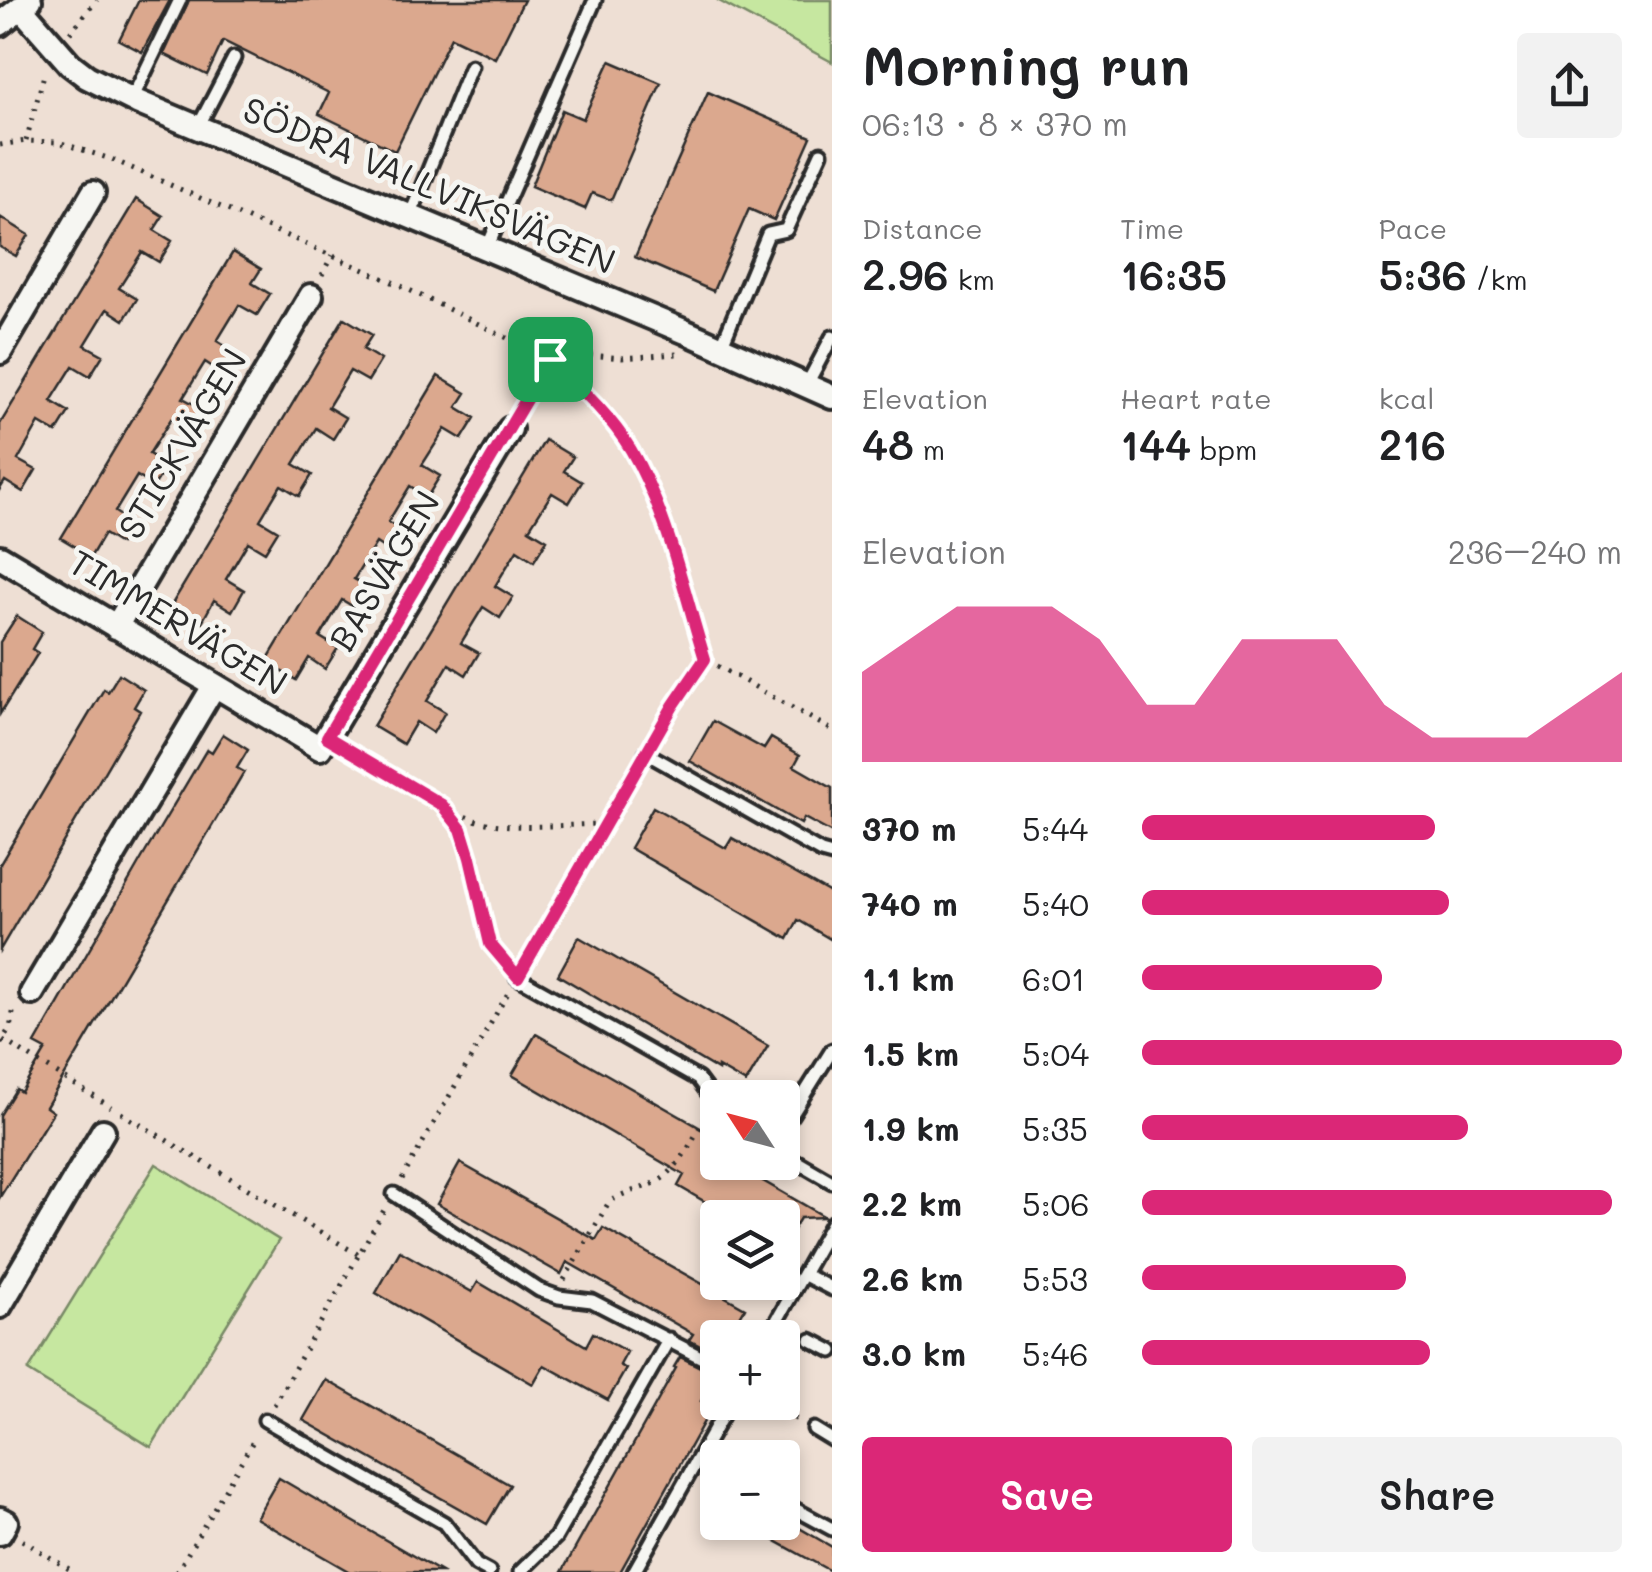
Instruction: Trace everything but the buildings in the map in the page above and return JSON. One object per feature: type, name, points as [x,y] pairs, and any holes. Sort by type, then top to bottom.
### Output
[{"type":"street","name":"SÖDRA VALLVIKSVÄGEN","points":[[25,4],[70,64],[86,77],[132,100],[832,397]]},
{"type":"street","points":[[0,24],[25,4]]},
{"type":"street","points":[[0,352],[93,193]]},
{"type":"street","name":"STICKVÄGEN","points":[[116,627],[310,296]]},
{"type":"street","name":"BASVÄGEN","points":[[324,742],[510,429]]},
{"type":"street","name":"TIMMERVÄGEN","points":[[3,566],[214,686],[324,742]]},
{"type":"street","points":[[23,996],[214,686]]},
{"type":"street","points":[[0,1306],[103,1131]]},
{"type":"lane","points":[[132,100],[180,0]]},
{"type":"lane","points":[[487,248],[595,0]]},
{"type":"lane","points":[[198,128],[234,58]]},
{"type":"lane","points":[[410,216],[471,66]]},
{"type":"lane","points":[[722,348],[768,234],[786,230],[821,153]]},
{"type":"lane","points":[[806,386],[832,337]]},
{"type":"lane","points":[[646,753],[832,855]]},
{"type":"lane","points":[[518,977],[700,1082]]},
{"type":"lane","points":[[800,1101],[832,1050]]},
{"type":"lane","points":[[800,1163],[832,1182]]},
{"type":"lane","points":[[394,1194],[539,1290],[592,1301],[700,1356]]},
{"type":"lane","points":[[777,1320],[832,1223]]},
{"type":"lane","points":[[803,1274],[832,1289]]},
{"type":"lane","points":[[520,1572],[556,1537],[669,1339]]},
{"type":"lane","points":[[811,1340],[832,1351]]},
{"type":"lane","points":[[266,1420],[444,1524],[476,1564],[490,1572]]},
{"type":"lane","points":[[634,1572],[720,1420]]},
{"type":"lane","points":[[814,1430],[832,1440]]},
{"type":"lane","points":[[800,1512],[832,1529]]},
{"type":"path","points":[[0,145],[58,142],[90,150],[399,285],[550,359],[594,401],[630,448],[656,498],[705,659],[832,730]]},
{"type":"path","points":[[530,349],[622,358],[722,348]]},
{"type":"path","points":[[510,429],[550,359]]},
{"type":"path","points":[[177,1572],[646,753],[705,659]]},
{"type":"path","points":[[324,742],[475,820],[606,824]]},
{"type":"path","points":[[442,805],[461,829],[490,944],[518,977]]},
{"type":"path","points":[[23,996],[1,1042],[358,1255]]},
{"type":"path","points":[[555,1296],[609,1202],[669,1174],[700,1128]]},
{"type":"path","points":[[797,1420],[814,1430]]},
{"type":"path","points":[[1,1527],[74,1572]]},
{"type":"green space","points":[[717,0],[832,0],[832,62]]},
{"type":"green space","points":[[156,1164],[279,1240],[151,1447],[28,1371]]},
{"type":"route","points":[[550,359],[594,401],[630,448],[656,498],[705,659],[673,706],[518,977],[490,944],[461,829],[442,805],[327,737],[550,359]]}]
